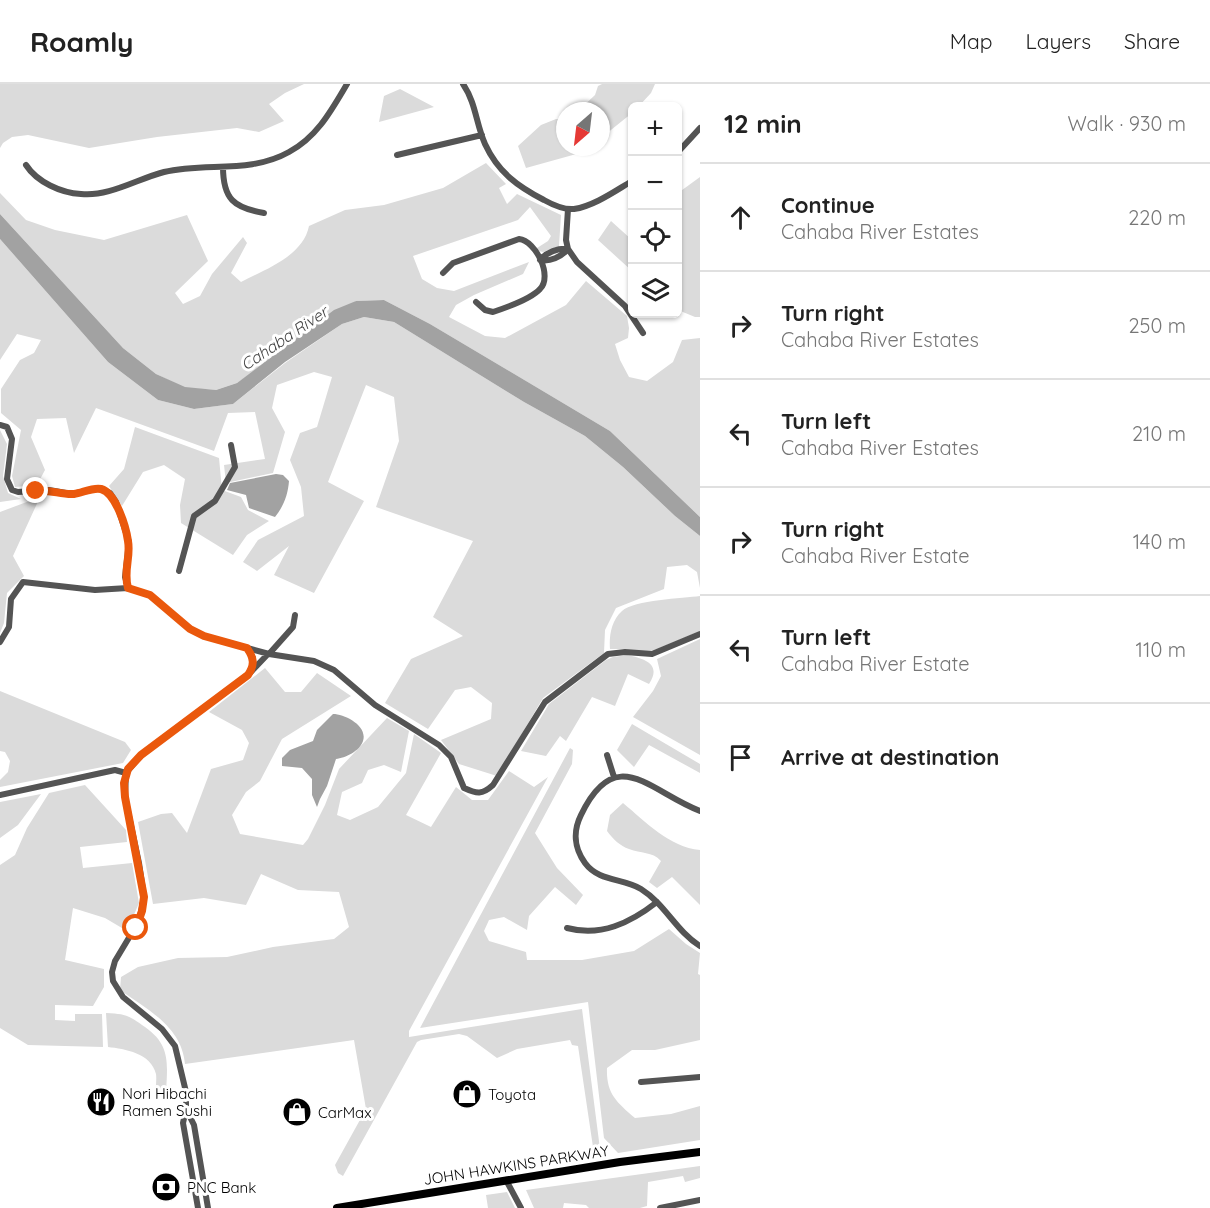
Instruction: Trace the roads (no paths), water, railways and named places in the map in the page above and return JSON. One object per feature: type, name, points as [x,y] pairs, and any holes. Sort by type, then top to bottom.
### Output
[{"type":"main road","name":"JOHN HAWKINS PARKWAY","points":[[337,1208],[620,1162],[700,1152]]},
{"type":"street","points":[[26,165],[33,173],[57,189],[87,195],[105,192],[172,171],[260,164],[279,158],[298,147],[325,121],[347,84]]},
{"type":"street","points":[[463,84],[473,101],[482,135],[495,162],[520,188],[568,209],[586,205],[628,184]]},
{"type":"street","points":[[682,148],[700,129]]},
{"type":"street","points":[[397,155],[482,135]]},
{"type":"street","points":[[223,167],[224,186],[232,201],[244,208],[264,213]]},
{"type":"street","points":[[568,209],[566,240],[568,249],[577,262],[625,306],[643,333]]},
{"type":"street","points":[[443,273],[453,263],[519,239],[525,240],[540,260],[544,280],[538,292],[493,312],[485,310],[476,302]]},
{"type":"street","points":[[540,260],[559,249],[568,249]]},
{"type":"street","points":[[0,425],[7,427],[12,439],[7,479],[12,490],[18,492],[49,490],[72,494],[100,488],[110,493],[116,502],[129,542],[125,577],[128,588]]},
{"type":"street","points":[[179,571],[194,516],[215,501],[235,467],[231,445]]},
{"type":"street","points":[[0,642],[9,627],[11,599],[23,582],[95,590],[128,588],[150,595],[190,629],[204,636],[268,654],[314,661],[334,670],[375,705],[439,745],[451,758],[464,788],[477,794],[485,793],[494,785],[545,702],[608,654],[625,652],[652,654],[700,634]]},
{"type":"street","points":[[198,1208],[183,1123],[186,1092],[175,1046],[162,1029],[123,997],[112,981],[115,961],[139,921],[144,897],[125,797],[126,773],[141,755],[252,670],[293,627],[295,615]]},
{"type":"street","points":[[247,648],[253,658],[252,670]]},
{"type":"street","points":[[608,755],[614,777]]},
{"type":"street","points":[[0,795],[115,770],[126,773]]},
{"type":"street","points":[[700,811],[643,781],[625,776],[614,777],[595,791],[579,818],[576,836],[578,852],[586,865],[596,874],[635,886],[657,902],[685,935],[700,946]]},
{"type":"street","points":[[567,928],[579,931],[607,929],[632,920],[657,902]]},
{"type":"street","points":[[641,1082],[700,1077]]},
{"type":"street","points":[[186,1109],[194,1125],[208,1208]]},
{"type":"street","points":[[506,1180],[521,1208]]},
{"type":"street","points":[[660,1208],[700,1200]]},
{"type":"place","name":"Toyota","points":[[467,1094]]},
{"type":"place","name":"Nori Hibachi Ramen Sushi","points":[[101,1102]]},
{"type":"place","name":"CarMax","points":[[297,1112]]},
{"type":"place","name":"PNC Bank","points":[[166,1187]]},
{"type":"water label","name":"Cahaba River","points":[[284,338]]}]
